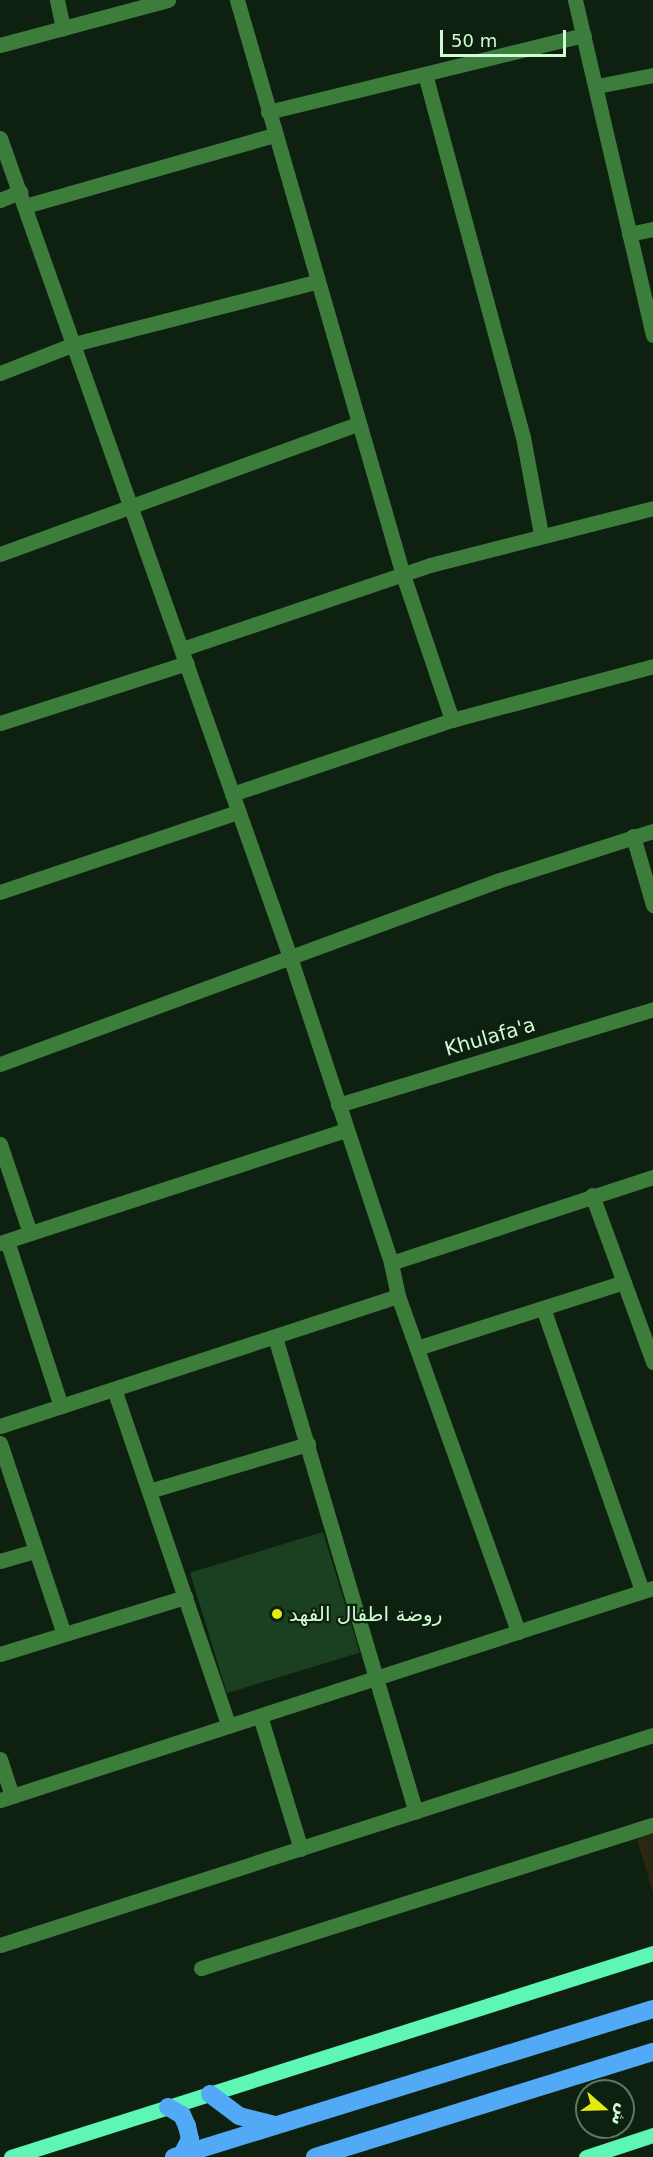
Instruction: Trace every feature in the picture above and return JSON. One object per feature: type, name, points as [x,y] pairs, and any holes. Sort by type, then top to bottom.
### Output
[{"type":"highway","points":[[178,2156],[653,2009]]},
{"type":"highway","points":[[315,2157],[653,2052]]},
{"type":"highway","points":[[210,2094],[225,2108],[251,2122],[277,2124]]},
{"type":"highway","points":[[168,2106],[182,2115],[187,2126],[189,2139],[178,2156]]},
{"type":"main road","points":[[11,2157],[653,1953]]},
{"type":"main road","points":[[585,2157],[653,2135]]},
{"type":"street","points":[[57,0],[63,28]]},
{"type":"street","points":[[0,45],[168,0]]},
{"type":"street","points":[[237,0],[316,282],[403,575],[452,720]]},
{"type":"street","points":[[575,0],[597,86],[653,335]]},
{"type":"street","points":[[268,112],[584,35]]},
{"type":"street","points":[[425,74],[523,437],[541,534]]},
{"type":"street","points":[[597,86],[653,75]]},
{"type":"street","points":[[0,200],[22,199],[275,135]]},
{"type":"street","points":[[0,138],[290,957],[391,1263],[398,1296],[518,1632]]},
{"type":"street","points":[[629,234],[653,229]]},
{"type":"street","points":[[0,373],[74,344],[316,282]]},
{"type":"street","points":[[0,554],[129,505],[358,424]]},
{"type":"street","points":[[0,723],[403,575],[541,534],[653,508]]},
{"type":"street","points":[[232,794],[452,720],[653,666]]},
{"type":"street","points":[[0,892],[238,812]]},
{"type":"street","points":[[0,1064],[290,957],[633,836],[653,831]]},
{"type":"street","points":[[633,836],[653,905]]},
{"type":"street","name":"Khulafa'a","points":[[338,1104],[653,1010]]},
{"type":"street","points":[[61,1406],[3,1242],[346,1130]]},
{"type":"street","points":[[0,1144],[30,1233]]},
{"type":"street","points":[[391,1263],[592,1195],[653,1177]]},
{"type":"street","points":[[592,1195],[653,1362]]},
{"type":"street","points":[[417,1348],[624,1282]]},
{"type":"street","points":[[0,1426],[398,1296]]},
{"type":"street","points":[[0,1759],[6,1798],[647,1590],[543,1308]]},
{"type":"street","points":[[275,1337],[379,1677],[416,1812]]},
{"type":"street","points":[[114,1389],[229,1726]]},
{"type":"street","points":[[0,1443],[64,1634]]},
{"type":"street","points":[[149,1491],[308,1444]]},
{"type":"street","points":[[0,1561],[36,1551]]},
{"type":"street","points":[[0,1654],[185,1597]]},
{"type":"street","points":[[260,1716],[301,1849]]},
{"type":"street","points":[[0,1945],[653,1735]]},
{"type":"street","points":[[201,1968],[653,1825]]},
{"type":"shaded area","points":[[653,1834],[653,1893],[637,1839]]},
{"type":"building","name":"روضة اطفال الفهد","points":[[323,1532],[360,1652],[227,1693],[190,1573]]},
{"type":"place","name":"روضة اطفال الفهد","points":[[277,1614]]}]
